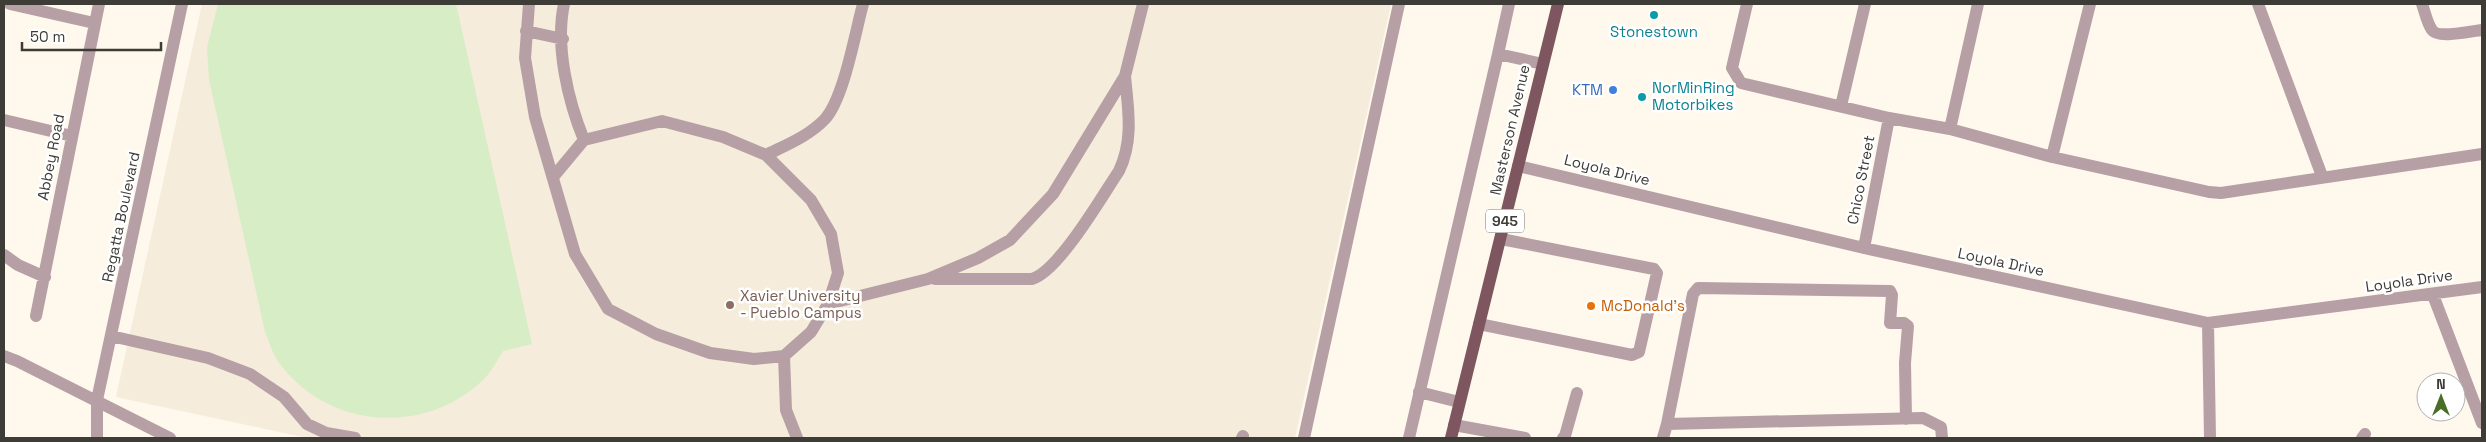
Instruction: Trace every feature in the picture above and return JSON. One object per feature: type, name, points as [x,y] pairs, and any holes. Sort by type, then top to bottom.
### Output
[{"type":"main road","name":"Masterson Avenue","points":[[1453,432],[1558,4]]},
{"type":"street","points":[[10,4],[94,23]]},
{"type":"street","name":"Abbey Road","points":[[36,316],[99,4]]},
{"type":"street","name":"Regatta Boulevard","points":[[97,438],[97,400],[182,4]]},
{"type":"street","points":[[529,4],[524,58],[535,117],[554,176],[575,254],[608,309],[656,334],[710,353],[754,359],[784,356],[811,332],[828,304],[838,273],[831,234],[811,200],[766,156],[723,137],[662,121],[584,140],[554,176]]},
{"type":"street","points":[[564,4],[562,59],[574,116],[584,140]]},
{"type":"street","points":[[766,156],[808,133],[832,111],[839,93],[863,4]]},
{"type":"street","points":[[828,304],[928,279],[978,258],[1010,240],[1053,194],[1125,76],[1142,4]]},
{"type":"street","points":[[1304,438],[1399,4]]},
{"type":"street","points":[[1409,438],[1509,4]]},
{"type":"street","points":[[1747,4],[1732,68],[1736,78],[1741,83],[1889,118],[1950,129],[2052,157],[2215,193],[2482,154]]},
{"type":"street","points":[[1841,106],[1865,4]]},
{"type":"street","points":[[1950,129],[1978,4]]},
{"type":"street","points":[[2052,157],[2090,4]]},
{"type":"street","points":[[2258,4],[2322,176]]},
{"type":"street","points":[[2422,4],[2431,29],[2435,33],[2443,35],[2482,30]]},
{"type":"street","points":[[526,31],[562,39]]},
{"type":"street","points":[[1498,54],[1543,64]]},
{"type":"street","points":[[928,279],[1032,279],[1040,277],[1060,257],[1120,170],[1126,156],[1129,126],[1125,76]]},
{"type":"street","name":"Chico Street","points":[[1864,248],[1889,118]]},
{"type":"street","points":[[4,120],[72,136]]},
{"type":"street","name":"Loyola Drive","points":[[1518,166],[1864,248],[2208,323],[2433,295],[2482,287]]},
{"type":"street","points":[[1479,324],[1632,355],[1639,352],[1657,273],[1654,269],[1650,266],[1501,239]]},
{"type":"street","points":[[4,255],[18,265],[45,277]]},
{"type":"street","points":[[1663,438],[1668,424],[1693,294],[1698,288],[1890,291],[1892,295],[1890,323],[1904,323],[1908,326],[1905,363],[1906,419]]},
{"type":"street","points":[[2433,295],[2482,424]]},
{"type":"street","points":[[2208,323],[2210,438]]},
{"type":"street","points":[[111,336],[208,358],[250,374],[284,398],[307,424],[326,433],[355,438]]},
{"type":"street","points":[[4,356],[97,400],[170,438]]},
{"type":"street","points":[[784,356],[786,410],[797,438]]},
{"type":"street","points":[[1420,392],[1459,402]]},
{"type":"street","points":[[1563,438],[1578,393]]},
{"type":"street","points":[[1668,424],[1922,418],[1941,427],[1942,438]]},
{"type":"street","points":[[1453,432],[1525,438]]},
{"type":"shaded area","name":"Xavier University - Pueblo Campus","points":[[202,4],[1391,4],[1295,438],[307,438],[116,397]]},
{"type":"green space","points":[[218,4],[456,4],[532,344],[503,351],[484,379],[457,400],[430,411],[402,417],[374,417],[347,411],[321,400],[297,383],[277,360],[265,332],[209,80],[207,47]]},
{"type":"place","name":"Stonestown","points":[[1654,15]]},
{"type":"place","name":"KTM","points":[[1613,90]]},
{"type":"place","name":"NorMinRing Motorbikes","points":[[1642,97]]},
{"type":"place","name":"Xavier University - Pueblo Campus","points":[[730,305]]},
{"type":"place","name":"McDonald's","points":[[1591,306]]}]
